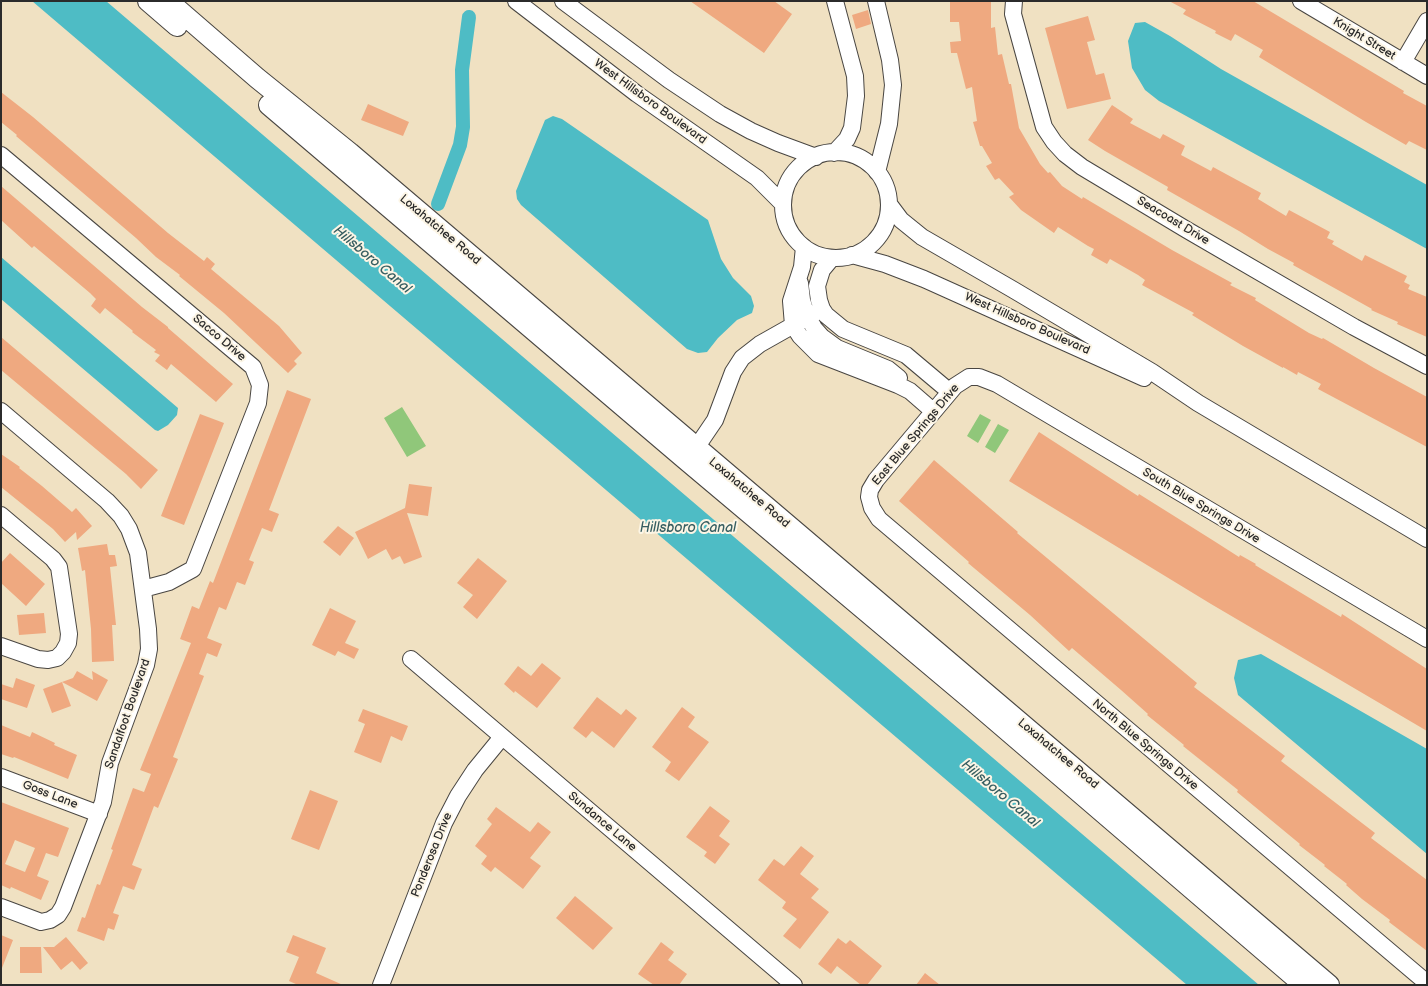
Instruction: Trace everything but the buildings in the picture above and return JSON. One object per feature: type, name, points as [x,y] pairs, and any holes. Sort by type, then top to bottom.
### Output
[{"type":"main road","name":"Loxahatchee Road","points":[[148,1],[685,459],[973,701],[1304,985]]},
{"type":"main road","name":"Loxahatchee Road","points":[[168,1],[257,78],[350,153],[1329,985]]},
{"type":"street","name":"West Hillsboro Boulevard","points":[[516,1],[637,94],[757,178],[783,204]]},
{"type":"street","points":[[563,1],[669,80],[720,114],[772,141],[816,157]]},
{"type":"street","points":[[834,153],[847,139],[852,128],[856,102],[853,71],[835,1]]},
{"type":"street","points":[[876,1],[890,60],[893,85],[889,124],[877,172]]},
{"type":"street","name":"Seacoast Drive","points":[[1014,1],[1014,14],[1044,127],[1065,154],[1082,168],[1204,240],[1354,327],[1427,366]]},
{"type":"street","name":"Knight Street","points":[[1301,1],[1427,76]]},
{"type":"street","points":[[1403,62],[1427,21]]},
{"type":"street","points":[[843,153],[858,157],[871,165],[885,186],[888,204],[885,224],[878,236],[865,250],[852,256],[832,258],[817,254],[804,247],[792,236],[785,220],[784,195],[790,179],[801,166],[816,157],[843,153]]},
{"type":"street","name":"Sacco Drive","points":[[1,156],[253,367],[260,385],[258,403],[193,569],[169,582],[143,589]]},
{"type":"street","name":"West Hillsboro Boulevard","points":[[888,204],[901,220],[922,237],[1152,372],[1198,403],[1427,539]]},
{"type":"street","points":[[804,247],[804,259],[791,301],[807,317],[832,321],[843,329],[912,359],[950,392]]},
{"type":"street","name":"West Hillsboro Boulevard","points":[[852,256],[885,264],[941,286],[1198,403]]},
{"type":"street","points":[[832,258],[822,270],[818,282],[818,296],[807,317],[803,341],[818,354],[876,370],[910,391],[934,411]]},
{"type":"street","points":[[696,448],[715,420],[731,378],[742,358],[754,348],[807,317]]},
{"type":"street","points":[[876,370],[884,346]]},
{"type":"street","name":"East Blue Springs Drive","points":[[870,503],[869,497],[873,485],[959,382],[974,376]]},
{"type":"street","name":"South Blue Springs Drive","points":[[974,376],[997,384],[1427,639]]},
{"type":"street","name":"Sandalfoot Boulevard","points":[[1,411],[107,501],[121,516],[135,543],[143,589],[149,649],[146,664],[110,763],[106,792],[99,814],[63,907],[58,915],[50,920],[41,922],[1,907]]},
{"type":"street","name":"North Blue Springs Drive","points":[[870,503],[879,519],[1427,983]]},
{"type":"street","points":[[1,515],[53,559],[59,567],[69,634],[68,644],[63,652],[57,658],[48,660],[38,659],[1,646]]},
{"type":"street","name":"Sundance Lane","points":[[411,659],[794,985]]},
{"type":"street","name":"Ponderosa Drive","points":[[381,985],[444,823],[458,796],[475,770],[502,737]]},
{"type":"street","name":"Goss Lane","points":[[1,777],[99,814]]},
{"type":"green space","points":[[402,407],[426,446],[407,457],[384,418]]},
{"type":"green space","points":[[980,414],[991,420],[978,443],[967,436]]},
{"type":"green space","points":[[998,424],[1009,430],[995,453],[985,447]]},
{"type":"water","name":"Hillsboro Canal","points":[[32,1],[106,1],[1259,985],[1187,985]]},
{"type":"water","points":[[1145,22],[1221,69],[1427,185],[1427,249],[1159,101],[1145,90],[1132,68],[1128,41],[1135,23]]},
{"type":"water","points":[[553,116],[562,119],[708,220],[721,259],[733,278],[751,296],[754,306],[752,313],[737,320],[718,338],[707,352],[698,353],[687,349],[521,205],[517,199],[516,191],[545,120]]},
{"type":"water","points":[[1,257],[178,408],[177,415],[168,425],[158,431],[155,430],[1,299]]},
{"type":"water","points":[[1261,654],[1427,749],[1427,854],[1238,695],[1234,678],[1238,660]]},
{"type":"waterway","points":[[438,204],[460,145],[463,127],[462,70],[469,17]]}]
